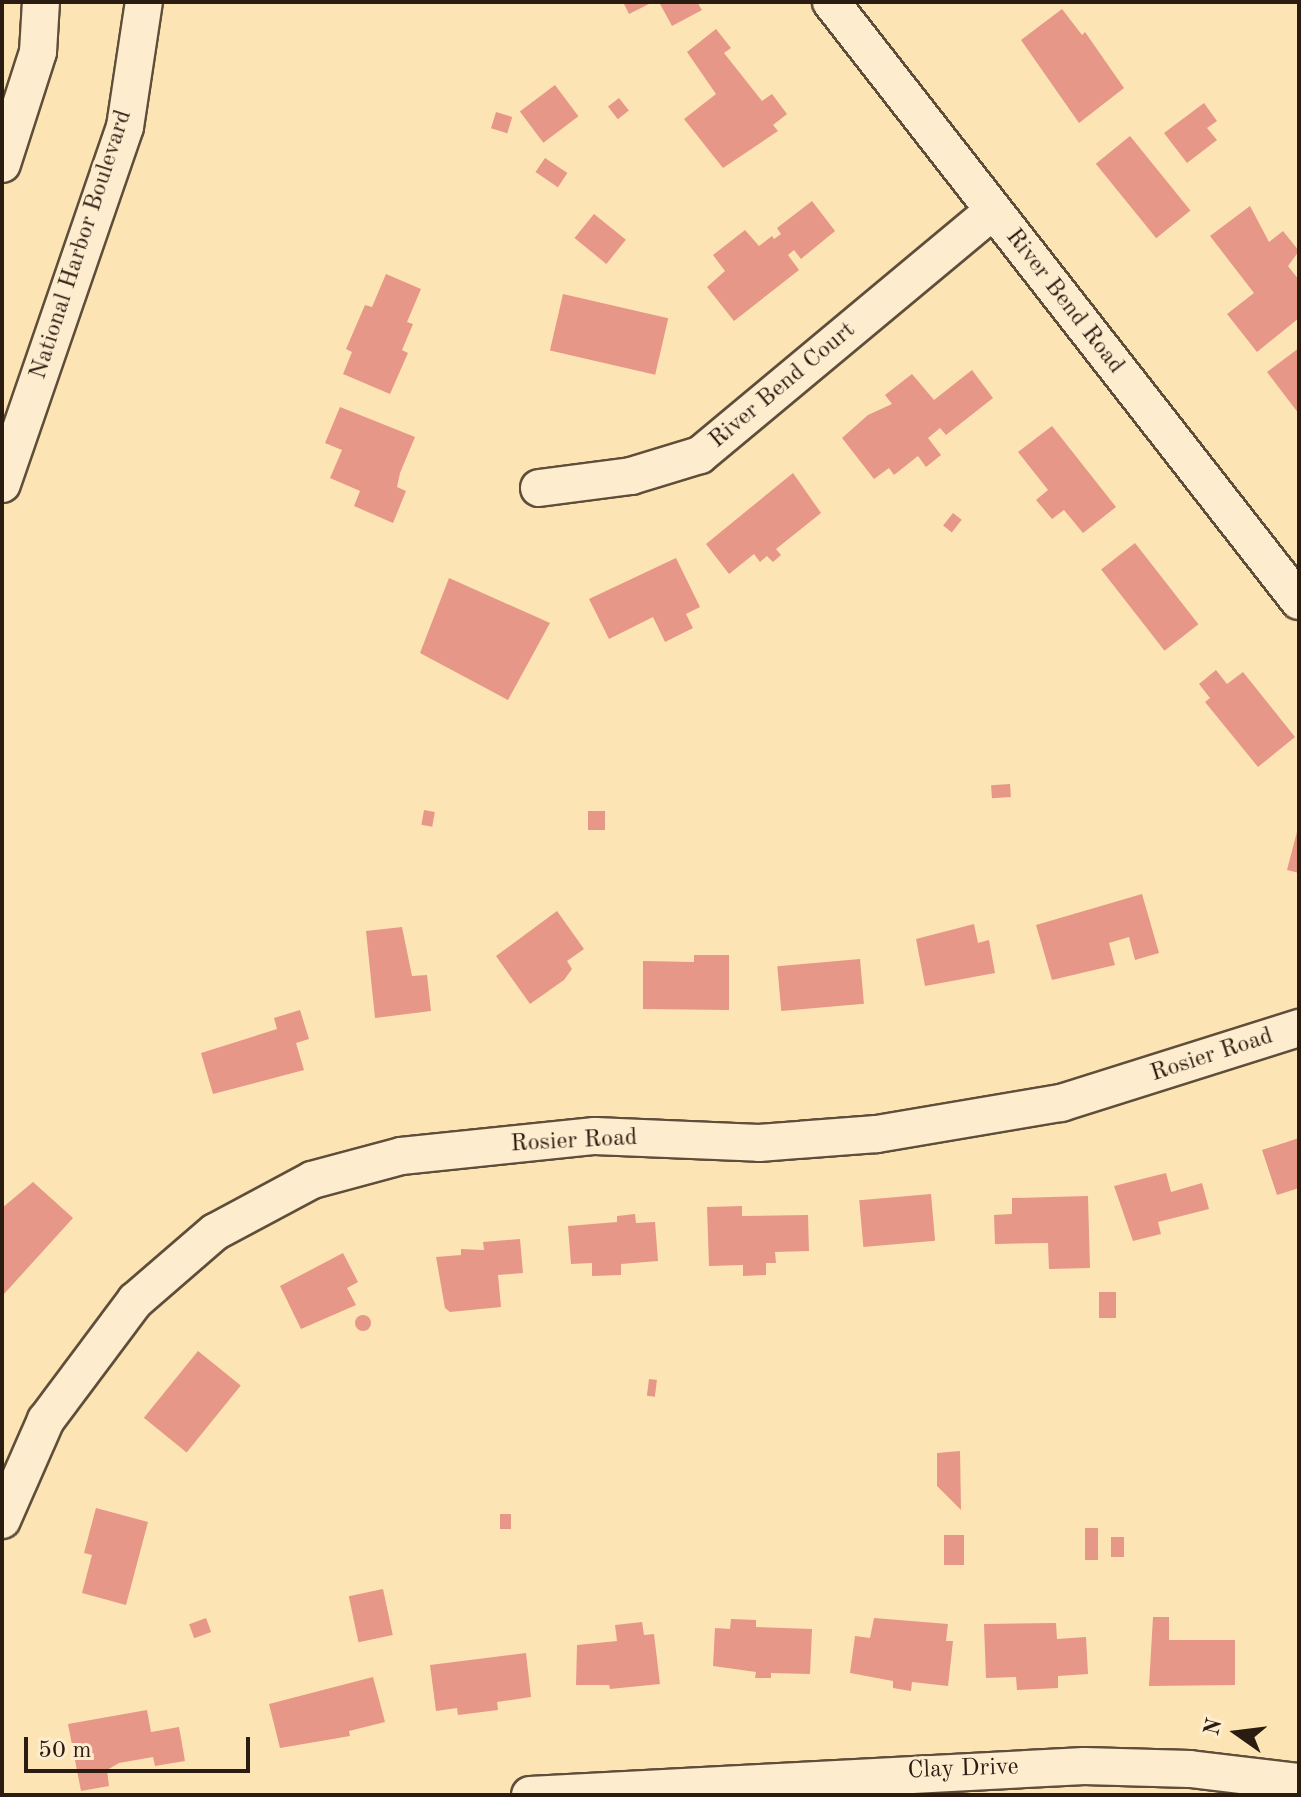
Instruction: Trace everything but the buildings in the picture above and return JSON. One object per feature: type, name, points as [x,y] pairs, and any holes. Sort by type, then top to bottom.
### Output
[{"type":"street","points":[[5,144],[38,52],[41,2]]},
{"type":"street","name":"National Harbor Boulevard","points":[[2,484],[125,127],[144,2]]},
{"type":"street","name":"River Bend Road","points":[[831,2],[1299,601]]},
{"type":"street","name":"River Bend Court","points":[[539,488],[631,476],[700,455],[993,211]]},
{"type":"street","name":"Rosier Road","points":[[2,1520],[46,1420],[135,1301],[215,1232],[312,1180],[401,1156],[595,1136],[759,1143],[877,1134],[1061,1103],[1299,1028]]},
{"type":"street","name":"Clay Drive","points":[[530,1795],[1084,1766],[1190,1769],[1299,1782]]}]
